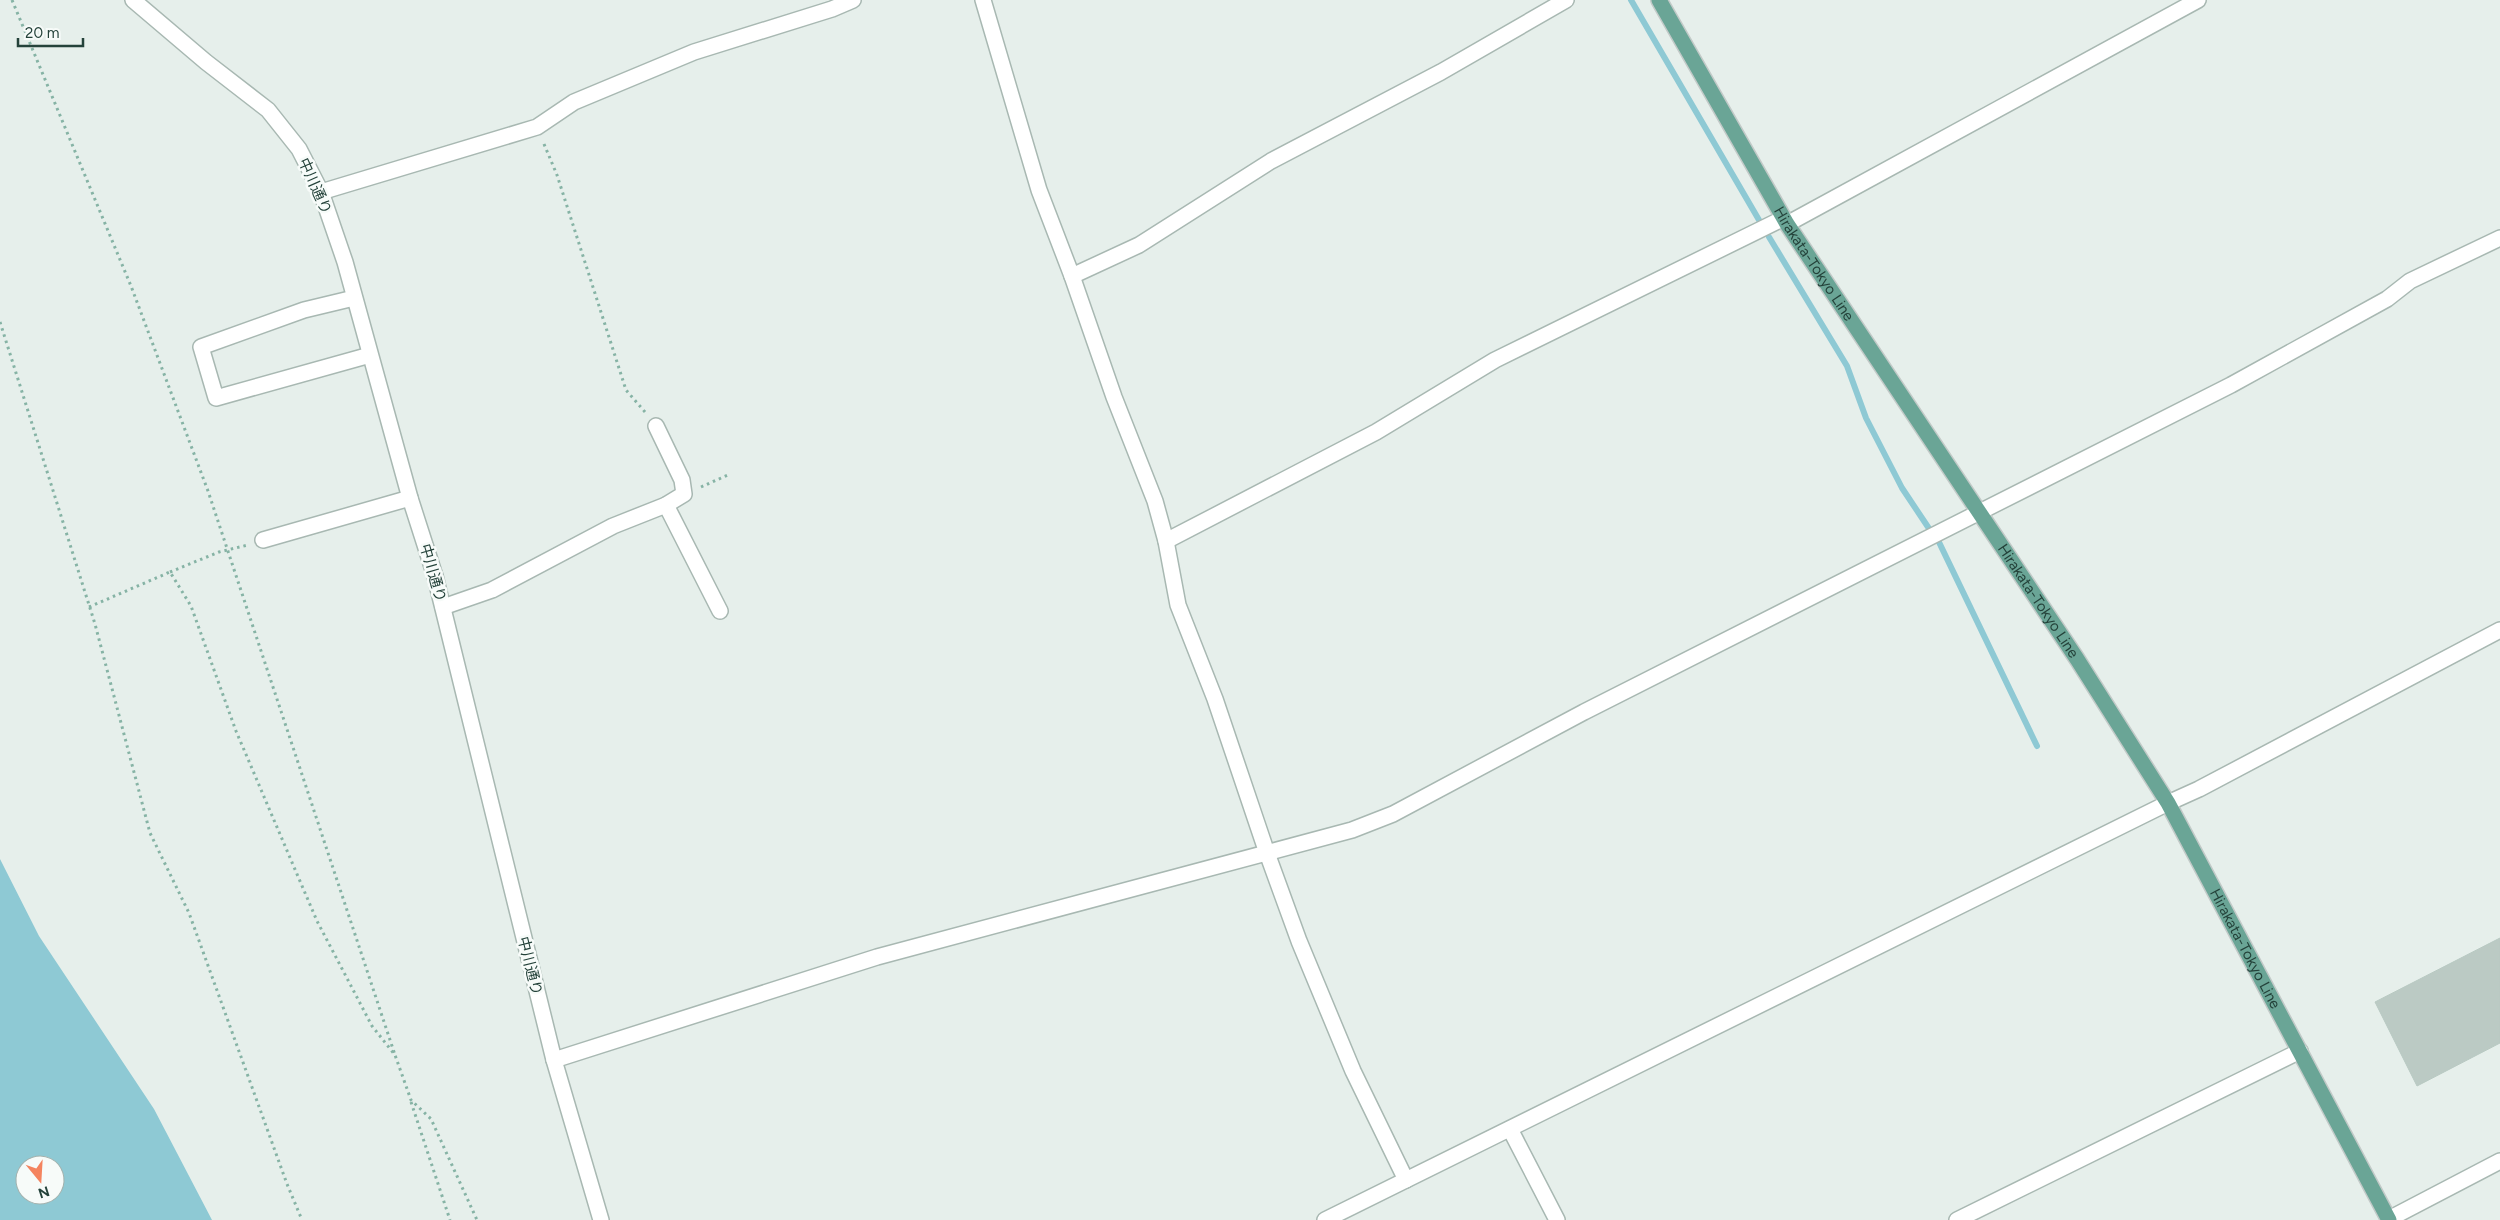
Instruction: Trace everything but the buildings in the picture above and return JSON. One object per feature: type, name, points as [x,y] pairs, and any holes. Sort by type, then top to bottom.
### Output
[{"type":"main road","name":"Hirakata-Tokyo Line","points":[[1658,0],[1786,221],[2077,659],[2168,803],[2389,1220]]},
{"type":"street","name":"中川通り","points":[[133,0],[206,62],[268,110],[299,149],[321,192],[354,298],[410,498],[443,607],[493,818],[554,1060],[601,1220]]},
{"type":"street","points":[[321,192],[537,127],[574,102],[685,55],[832,9],[853,0]]},
{"type":"street","points":[[983,0],[1004,77],[1039,190],[1072,276],[1114,397],[1151,491],[1166,541],[1178,605],[1215,699],[1299,941],[1353,1071],[1406,1180]]},
{"type":"street","points":[[1072,276],[1139,245],[1271,161],[1441,72],[1566,0]]},
{"type":"street","points":[[1166,541],[1376,432],[1495,360],[1786,221],[2198,0]]},
{"type":"street","points":[[554,1060],[877,957],[1352,830],[1393,814],[1584,712],[1824,592],[1977,511],[2231,385],[2386,299],[2410,281],[2500,238]]},
{"type":"street","points":[[354,298],[304,310],[200,347],[216,398],[370,355]]},
{"type":"street","points":[[443,607],[492,590],[614,526],[666,505],[684,494],[682,480],[656,426]]},
{"type":"street","points":[[262,540],[410,498]]},
{"type":"street","points":[[666,505],[720,611]]},
{"type":"street","points":[[1325,1220],[2199,789],[2500,630]]},
{"type":"street","points":[[1958,1220],[2300,1051]]},
{"type":"street","points":[[1510,1129],[1557,1220]]},
{"type":"street","points":[[2389,1220],[2500,1161]]},
{"type":"path","points":[[12,0],[131,286],[229,550],[450,1220]]},
{"type":"path","points":[[537,127],[557,175],[626,390],[656,426]]},
{"type":"path","points":[[0,322],[89,607],[150,833],[190,914],[286,1184],[302,1220]]},
{"type":"path","points":[[684,494],[730,474]]},
{"type":"path","points":[[89,607],[170,572],[238,548]]},
{"type":"path","points":[[170,572],[191,606],[236,731],[317,921],[372,1026],[395,1055]]},
{"type":"path","points":[[410,1100],[431,1118],[477,1220]]},
{"type":"water","points":[[0,859],[39,936],[154,1109],[212,1220],[0,1220]]},
{"type":"waterway","points":[[1631,0],[1759,220]]},
{"type":"waterway","points":[[1769,237],[1847,366],[1866,418],[1902,488],[1928,527]]},
{"type":"waterway","points":[[1937,538],[2037,746]]}]
